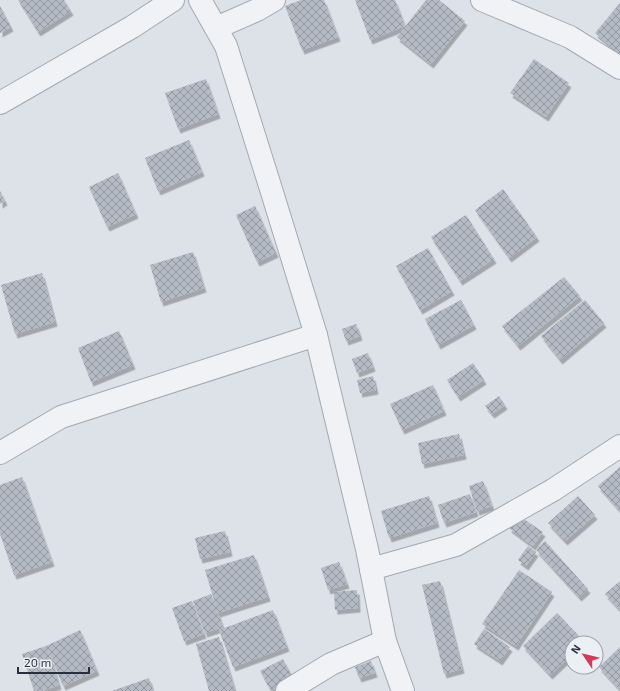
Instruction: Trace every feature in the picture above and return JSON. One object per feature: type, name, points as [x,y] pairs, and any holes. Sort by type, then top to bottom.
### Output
[{"type":"street","points":[[0,103],[132,27],[173,0]]},
{"type":"street","points":[[200,0],[226,46],[272,189],[316,335],[372,569],[385,641],[403,691]]},
{"type":"street","points":[[216,28],[257,10],[274,0]]},
{"type":"street","points":[[482,0],[570,37],[620,68]]},
{"type":"street","points":[[0,453],[61,417],[316,335]]},
{"type":"street","points":[[372,569],[456,545],[553,490],[620,446]]},
{"type":"street","points":[[286,691],[331,664],[385,641]]},
{"type":"building","points":[[18,0],[64,0],[71,11],[38,32]]},
{"type":"building","points":[[301,0],[324,0],[338,37],[302,50],[285,6]]},
{"type":"building","points":[[355,0],[395,0],[405,26],[370,40]]},
{"type":"building","points":[[426,0],[439,0],[465,21],[431,64],[397,37]]},
{"type":"building","points":[[620,3],[620,54],[595,33]]},
{"type":"building","points":[[0,6],[11,27],[0,33]]},
{"type":"building","points":[[534,59],[569,83],[546,117],[510,93]]},
{"type":"building","points":[[206,79],[218,114],[178,129],[165,93]]},
{"type":"building","points":[[189,140],[202,172],[158,191],[145,158]]},
{"type":"building","points":[[118,173],[136,214],[107,227],[89,187]]},
{"type":"building","points":[[503,189],[537,237],[509,258],[475,210]]},
{"type":"building","points":[[0,191],[5,201],[0,204]]},
{"type":"building","points":[[255,206],[276,253],[257,262],[236,215]]},
{"type":"building","points":[[466,215],[494,259],[460,281],[431,237]]},
{"type":"building","points":[[428,248],[452,291],[420,310],[396,266]]},
{"type":"building","points":[[193,252],[204,288],[161,302],[150,265]]},
{"type":"building","points":[[42,273],[55,322],[15,334],[1,285]]},
{"type":"building","points":[[564,277],[580,296],[518,346],[502,326]]},
{"type":"building","points":[[461,300],[474,325],[438,345],[425,319]]},
{"type":"building","points":[[585,300],[604,323],[560,360],[541,336]]},
{"type":"building","points":[[356,324],[360,336],[346,341],[342,329]]},
{"type":"building","points":[[119,331],[133,365],[91,382],[78,348]]},
{"type":"building","points":[[368,353],[373,367],[357,373],[352,359]]},
{"type":"building","points":[[473,363],[484,380],[458,397],[447,380]]},
{"type":"building","points":[[373,376],[376,390],[360,393],[357,380]]},
{"type":"building","points":[[433,385],[444,411],[402,430],[390,404]]},
{"type":"building","points":[[499,396],[505,405],[492,414],[485,406]]},
{"type":"building","points":[[459,434],[464,455],[422,464],[418,443]]},
{"type":"building","points":[[620,467],[620,511],[598,486]]},
{"type":"building","points":[[22,477],[52,562],[14,575],[0,534],[0,485]]},
{"type":"building","points":[[483,481],[492,506],[477,511],[469,486]]},
{"type":"building","points":[[470,494],[476,512],[444,523],[438,505]]},
{"type":"building","points":[[429,496],[437,523],[389,538],[381,511]]},
{"type":"building","points":[[578,496],[595,515],[565,541],[548,523]]},
{"type":"building","points":[[518,515],[543,532],[533,546],[509,528]]},
{"type":"building","points":[[225,531],[230,552],[200,559],[195,538]]},
{"type":"building","points":[[545,541],[588,589],[579,597],[536,550]]},
{"type":"building","points":[[528,546],[536,552],[526,566],[518,560]]},
{"type":"building","points":[[254,555],[268,597],[218,613],[223,627],[205,633],[193,601],[211,594],[216,607],[205,570]]},
{"type":"building","points":[[339,562],[347,584],[328,590],[321,568]]},
{"type":"building","points":[[519,570],[552,592],[516,646],[482,624]]},
{"type":"building","points":[[440,581],[462,669],[444,674],[422,585]]},
{"type":"building","points":[[620,581],[620,610],[605,594]]},
{"type":"building","points":[[357,590],[358,608],[335,610],[334,592]]},
{"type":"building","points":[[192,601],[204,634],[184,641],[172,608]]},
{"type":"building","points":[[273,610],[287,647],[233,667],[219,630]]},
{"type":"building","points":[[557,613],[578,635],[564,635],[564,662],[550,675],[523,646]]},
{"type":"building","points":[[484,629],[510,647],[500,661],[474,644]]},
{"type":"building","points":[[80,630],[97,671],[63,686],[48,649],[59,685],[42,691],[34,691],[22,654],[46,646]]},
{"type":"building","points":[[219,637],[235,691],[209,691],[196,644]]},
{"type":"building","points":[[620,647],[620,690],[604,672],[604,662]]},
{"type":"building","points":[[283,659],[293,678],[271,691],[260,671]]},
{"type":"building","points":[[371,661],[375,673],[359,678],[355,667]]},
{"type":"building","points":[[149,678],[153,691],[112,691]]}]
